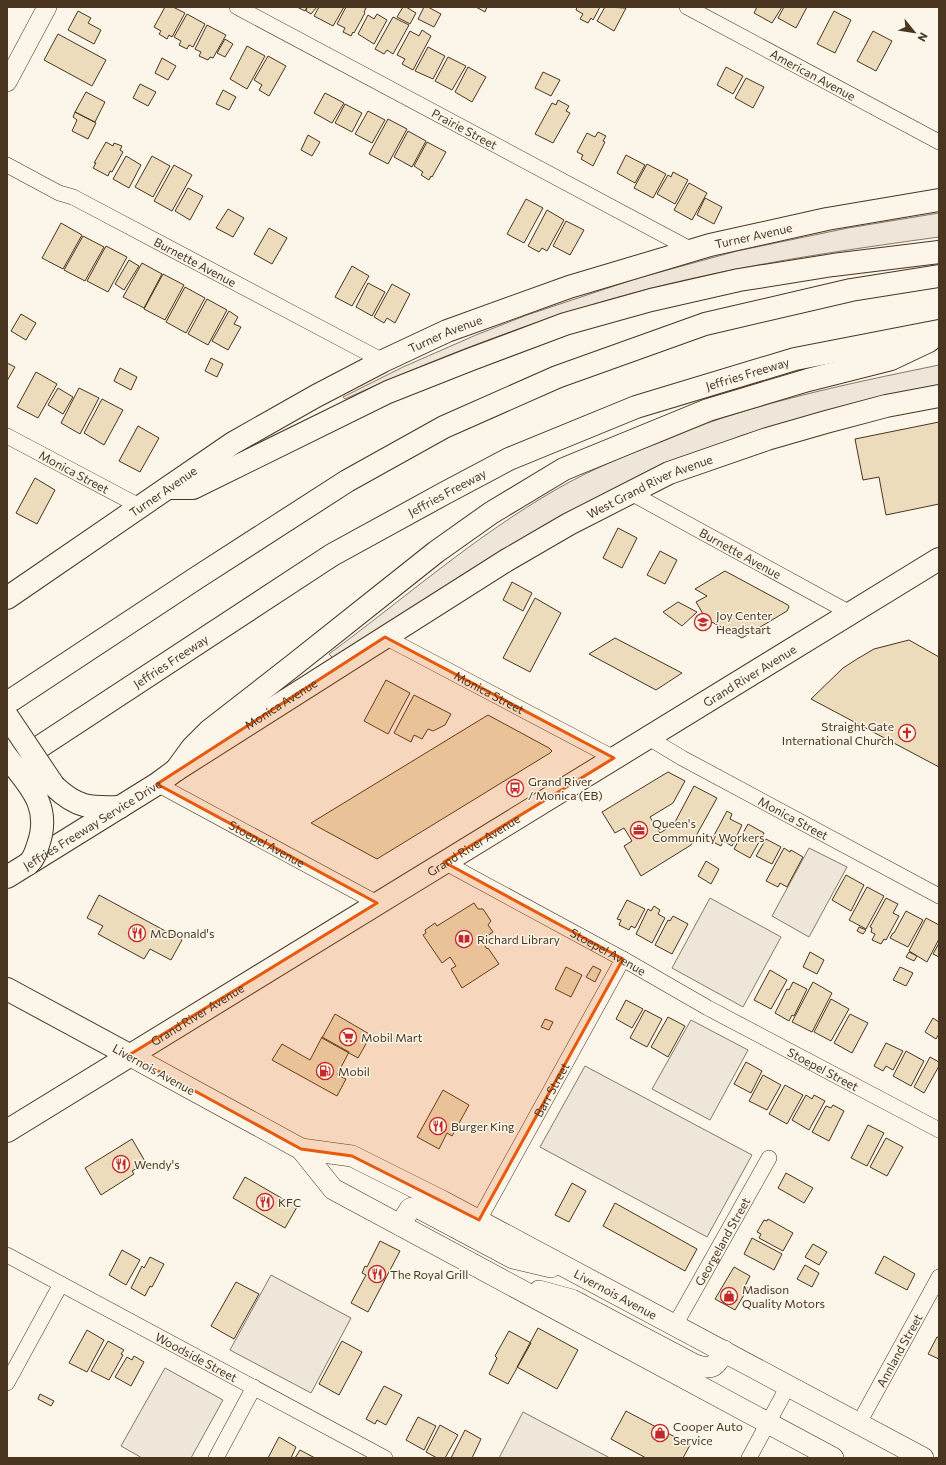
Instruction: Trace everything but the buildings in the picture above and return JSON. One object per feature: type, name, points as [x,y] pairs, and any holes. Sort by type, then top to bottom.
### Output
[{"type":"main road","name":"Turner Avenue","points":[[7,598],[233,443],[316,396],[383,361],[447,331],[569,287],[710,244],[827,220],[939,200]]},
{"type":"main road","points":[[168,488],[194,488],[388,392],[565,324],[651,300],[739,280],[833,265],[939,252]]},
{"type":"main road","points":[[7,703],[347,481],[444,427],[557,377],[705,324],[851,290],[939,276]]},
{"type":"main road","name":"Jeffries Freeway","points":[[7,768],[332,555],[445,492],[509,459],[636,407],[795,359],[939,331]]},
{"type":"main road","points":[[176,770],[192,748],[209,730],[436,552],[491,513],[564,469],[708,410],[808,380],[891,358],[939,336]]},
{"type":"main road","name":"West Grand River Avenue","points":[[386,637],[507,560],[569,524],[669,473],[767,439],[886,406],[939,396]]},
{"type":"main road","name":"Grand River Avenue","points":[[7,1131],[939,559]]},
{"type":"main road","name":"Monica Avenue","points":[[176,770],[386,637]]},
{"type":"main road","points":[[7,716],[54,786],[63,795],[84,806],[95,808],[120,807]]},
{"type":"main road","points":[[7,757],[35,792],[42,815],[43,824],[40,841],[33,858],[28,864]]},
{"type":"main road","name":"Jeffries Freeway Service Drive","points":[[7,877],[157,784],[176,770]]},
{"type":"main road","name":"Livernois Avenue","points":[[7,989],[301,1149],[352,1156],[479,1220],[923,1458]]},
{"type":"main road","name":"Livernois Avenue","points":[[301,1149],[333,1189],[833,1458]]},
{"type":"main road","points":[[400,1225],[410,1209],[419,1208],[514,1258],[579,1274]]},
{"type":"main road","points":[[507,1283],[572,1300],[694,1365],[709,1368],[718,1362],[724,1351]]},
{"type":"street","points":[[7,82],[47,7]]},
{"type":"street","name":"Prairie Street","points":[[237,7],[692,250]]},
{"type":"street","name":"American Avenue","points":[[687,7],[939,142]]},
{"type":"street","name":"Burnette Avenue","points":[[7,165],[59,193],[73,197],[383,361]]},
{"type":"street","name":"Monica Street","points":[[7,436],[141,507]]},
{"type":"street","name":"Burnette Avenue","points":[[631,493],[850,613]]},
{"type":"street","name":"Monica Street","points":[[386,637],[614,758]]},
{"type":"street","name":"Monica Street","points":[[649,738],[682,758],[939,896]]},
{"type":"street","name":"Stoepel Avenue","points":[[157,784],[378,903]]},
{"type":"street","name":"Stoepel Avenue","points":[[444,862],[622,959],[708,1008]]},
{"type":"street","name":"Barr Street","points":[[479,1220],[622,959]]},
{"type":"street","name":"Stoepel Street","points":[[708,1008],[939,1130]]},
{"type":"street","name":"Georgeland Street","points":[[675,1325],[769,1158]]},
{"type":"street","name":"Woodside Street","points":[[7,1255],[385,1458]]},
{"type":"street","name":"Annland Street","points":[[859,1424],[939,1277]]},
{"type":"street","points":[[7,1383],[61,1284]]},
{"type":"street","points":[[749,1458],[788,1386]]},
{"type":"street","points":[[216,1458],[254,1387]]},
{"type":"highlighted area","points":[[385,637],[614,758],[444,862],[623,959],[479,1220],[352,1156],[301,1149],[129,1055],[377,903],[157,784]]},
{"type":"shaded area","points":[[939,213],[939,237],[785,260],[671,283],[633,293],[523,327],[451,354],[345,399],[343,397],[403,367],[476,335],[527,315],[638,278],[737,251],[848,228]]},
{"type":"shaded area","points":[[939,365],[939,388],[850,405],[743,435],[657,469],[334,659],[329,654],[497,527],[557,489],[595,469],[722,418],[830,388]]},
{"type":"shaded area","points":[[809,848],[847,867],[809,937],[772,916]]},
{"type":"shaded area","points":[[710,898],[781,937],[743,1007],[672,968]]},
{"type":"shaded area","points":[[691,1020],[748,1050],[710,1120],[652,1089]]},
{"type":"shaded area","points":[[585,1066],[752,1155],[707,1237],[540,1147]]},
{"type":"shaded area","points":[[271,1275],[351,1318],[311,1393],[230,1350]]},
{"type":"shaded area","points":[[165,1368],[223,1400],[191,1458],[142,1458],[121,1446]]},
{"type":"shaded area","points":[[523,1412],[610,1458],[499,1458]]},
{"type":"place","name":"Joy Center Headstart","points":[[703,622]]},
{"type":"place","name":"Straight Gate International Church","points":[[907,733]]},
{"type":"place","name":"Grand River / Monica (EB)","points":[[515,788]]},
{"type":"place","name":"Queen's Community Workers","points":[[639,830]]},
{"type":"place","name":"McDonald's","points":[[137,933]]},
{"type":"place","name":"Richard Library","points":[[464,939]]},
{"type":"place","name":"Mobil Mart","points":[[348,1037]]},
{"type":"place","name":"Mobil","points":[[325,1071]]},
{"type":"place","name":"Burger King","points":[[438,1126]]},
{"type":"place","name":"Wendy's","points":[[121,1164]]},
{"type":"place","name":"KFC","points":[[265,1202]]},
{"type":"place","name":"The Royal Grill","points":[[377,1274]]},
{"type":"place","name":"Madison Quality Motors","points":[[729,1296]]},
{"type":"place","name":"Cooper Auto Service","points":[[660,1433]]}]
